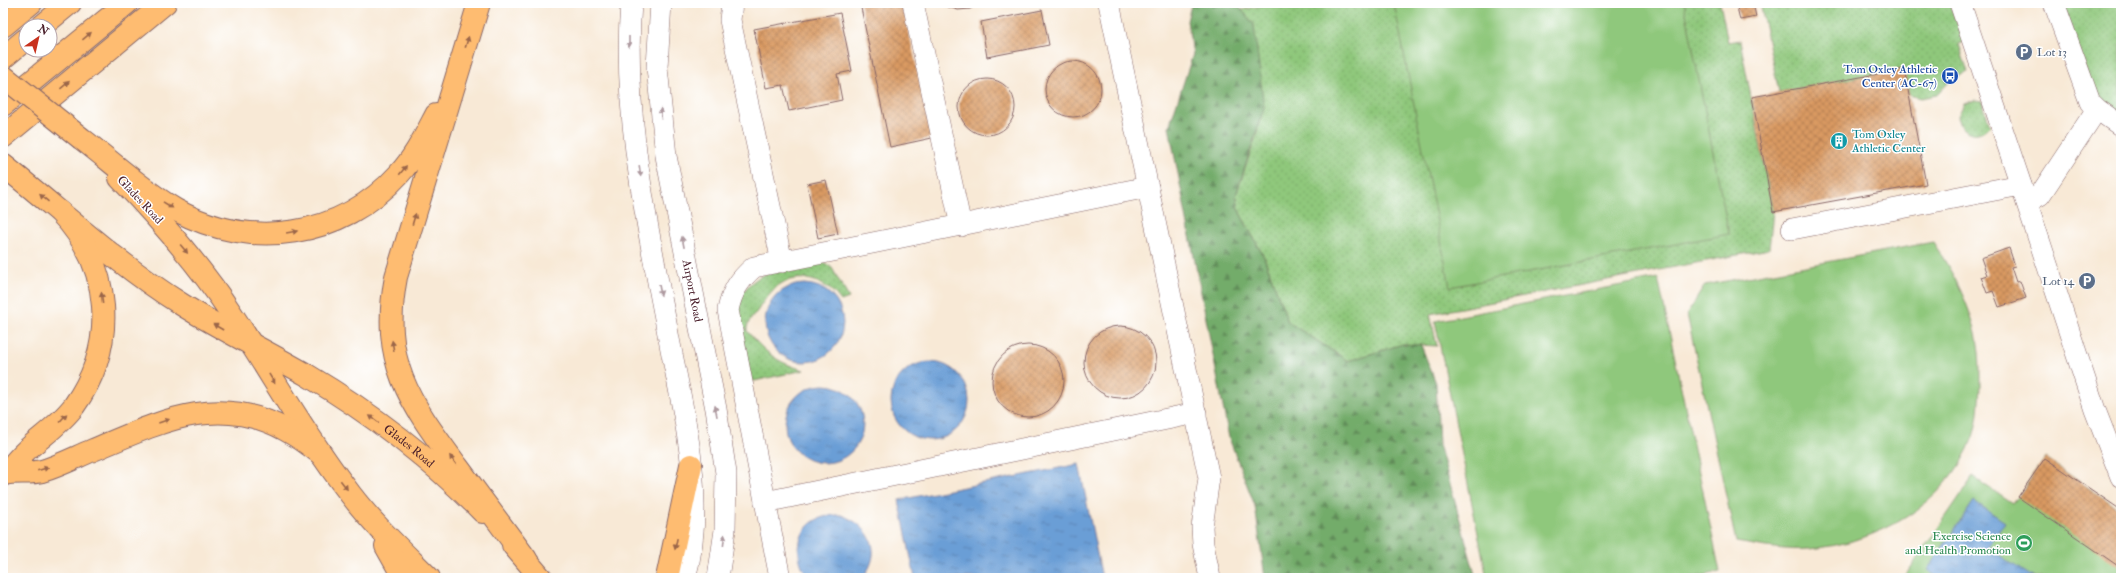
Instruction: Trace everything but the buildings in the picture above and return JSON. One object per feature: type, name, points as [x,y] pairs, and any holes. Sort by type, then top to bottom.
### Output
[{"type":"main road","points":[[3,26],[31,3]]},
{"type":"main road","points":[[52,18],[70,3]]},
{"type":"main road","points":[[3,105],[126,3]]},
{"type":"main road","points":[[3,137],[165,3]]},
{"type":"main road","points":[[479,3],[396,277],[392,307],[394,350],[400,375],[416,409],[526,558]]},
{"type":"main road","points":[[3,58],[18,46]]},
{"type":"main road","name":"Glades Road","points":[[3,76],[82,139],[158,217],[189,254],[231,312],[282,396],[321,454],[368,515],[429,578]]},
{"type":"main road","points":[[82,139],[163,202],[191,217],[236,233],[285,233],[318,226],[342,217],[361,207],[388,186],[400,174],[419,146],[455,80]]},
{"type":"main road","name":"Glades Road","points":[[3,165],[142,278],[197,314],[332,390],[400,438],[471,500],[526,558],[541,578]]},
{"type":"main road","points":[[4,474],[29,448],[51,431],[74,406],[90,376],[100,342],[103,308],[101,287],[95,264],[85,242],[60,212]]},
{"type":"main road","points":[[4,474],[42,471],[161,421],[190,414],[202,413],[230,413],[262,420],[295,434],[321,454]]},
{"type":"main road","points":[[667,578],[691,465]]},
{"type":"main road","points":[[368,515],[404,578]]},
{"type":"street","points":[[631,3],[629,61],[633,126],[650,238],[686,424],[691,465],[693,529],[691,550],[685,578]]},
{"type":"street","name":"Airport Road","points":[[661,3],[657,67],[666,156],[716,409],[726,473],[725,530],[718,578]]},
{"type":"street","points":[[732,3],[730,20],[782,262]]},
{"type":"street","points":[[913,3],[961,226]]},
{"type":"street","points":[[1109,3],[1209,478],[1202,527],[1203,544],[1210,578]]},
{"type":"street","points":[[1960,3],[2095,410],[2121,477]]},
{"type":"street","points":[[2054,3],[2090,102],[2096,109],[2121,126]]},
{"type":"street","points":[[1792,229],[2024,193],[2040,195],[2096,109]]},
{"type":"street","points":[[780,578],[728,310],[732,295],[741,278],[754,267],[1148,187]]},
{"type":"street","points":[[765,502],[1196,413]]},
{"type":"green space","points":[[1198,3],[1236,3],[1254,25],[1264,108],[1236,195],[1240,213],[1264,257],[1288,322],[1348,361],[1403,344],[1421,345],[1436,383],[1439,444],[1476,578],[1265,578],[1255,506],[1229,438],[1169,127],[1193,54],[1187,21],[1191,5]]},
{"type":"green space","points":[[1273,3],[1720,3],[1728,42],[1740,40],[1773,212],[1769,249],[1430,314],[1437,346],[1403,344],[1348,361],[1288,322],[1264,257],[1240,213],[1236,195],[1257,133],[1254,25],[1241,10]]},
{"type":"green space","points":[[1394,3],[1684,3],[1729,234],[1450,287]]},
{"type":"green space","points":[[1760,3],[1950,3],[1964,42],[1959,44],[1968,72],[1950,81],[1937,95],[1920,98],[1909,95],[1904,69],[1779,92]]},
{"type":"green space","points":[[2062,3],[2121,3],[2121,117],[2096,100]]},
{"type":"green space","points":[[1975,100],[1982,101],[1990,125],[1983,131],[1973,133],[1962,128],[1958,116],[1964,104]]},
{"type":"green space","points":[[1933,242],[1951,271],[1961,291],[1973,323],[1978,346],[1980,362],[1979,406],[1975,431],[1962,461],[1947,482],[1928,501],[1908,516],[1885,529],[1860,539],[1809,549],[1772,548],[1736,542],[1687,314],[1705,285]]},
{"type":"green space","points":[[824,262],[832,268],[849,298],[841,301],[823,284],[807,279],[791,280],[782,283],[775,288],[750,320],[747,331],[772,356],[786,364],[804,370],[750,382],[737,307],[742,294],[750,284],[772,271],[798,265]]},
{"type":"green space","points":[[1658,278],[1720,572],[1690,578],[1487,578],[1435,321]]},
{"type":"green space","name":"Exercise Science and Health Promotion","points":[[2045,458],[2121,510],[2121,578],[1908,578],[1905,576],[1973,477],[2013,504]]},
{"type":"water","points":[[804,284],[819,287],[826,291],[836,301],[840,308],[843,323],[840,338],[836,345],[826,355],[819,359],[804,362],[789,359],[782,355],[772,345],[768,338],[765,323],[768,308],[772,301],[782,291],[789,287]]},
{"type":"water","points":[[930,362],[945,365],[952,369],[962,379],[966,386],[969,401],[966,416],[962,423],[952,433],[945,437],[930,440],[915,437],[908,433],[898,423],[894,416],[891,401],[894,386],[898,379],[908,369],[915,365]]},
{"type":"water","points":[[824,385],[839,388],[846,392],[856,402],[860,409],[863,424],[860,439],[856,446],[846,456],[839,460],[824,463],[809,460],[802,456],[792,446],[788,439],[785,424],[788,409],[792,402],[802,392],[809,388]]},
{"type":"water","points":[[1079,464],[1102,578],[915,578],[899,500]]},
{"type":"water","points":[[1974,501],[2005,522],[1988,547],[2034,578],[1939,578],[1927,570]]},
{"type":"water","points":[[841,515],[860,525],[871,540],[873,549],[869,568],[862,578],[810,578],[805,572],[799,557],[800,540],[803,533],[808,526],[817,519],[827,516]]},
{"type":"place","name":"Lot 13","points":[[2024,52]]},
{"type":"place","name":"Tom Oxley Athletic Center (AC-67)","points":[[1950,76]]},
{"type":"place","name":"Tom Oxley Athletic Center","points":[[1839,141]]},
{"type":"place","name":"Lot 14","points":[[2087,281]]},
{"type":"place","name":"Exercise Science and Health Promotion","points":[[2024,543]]}]
